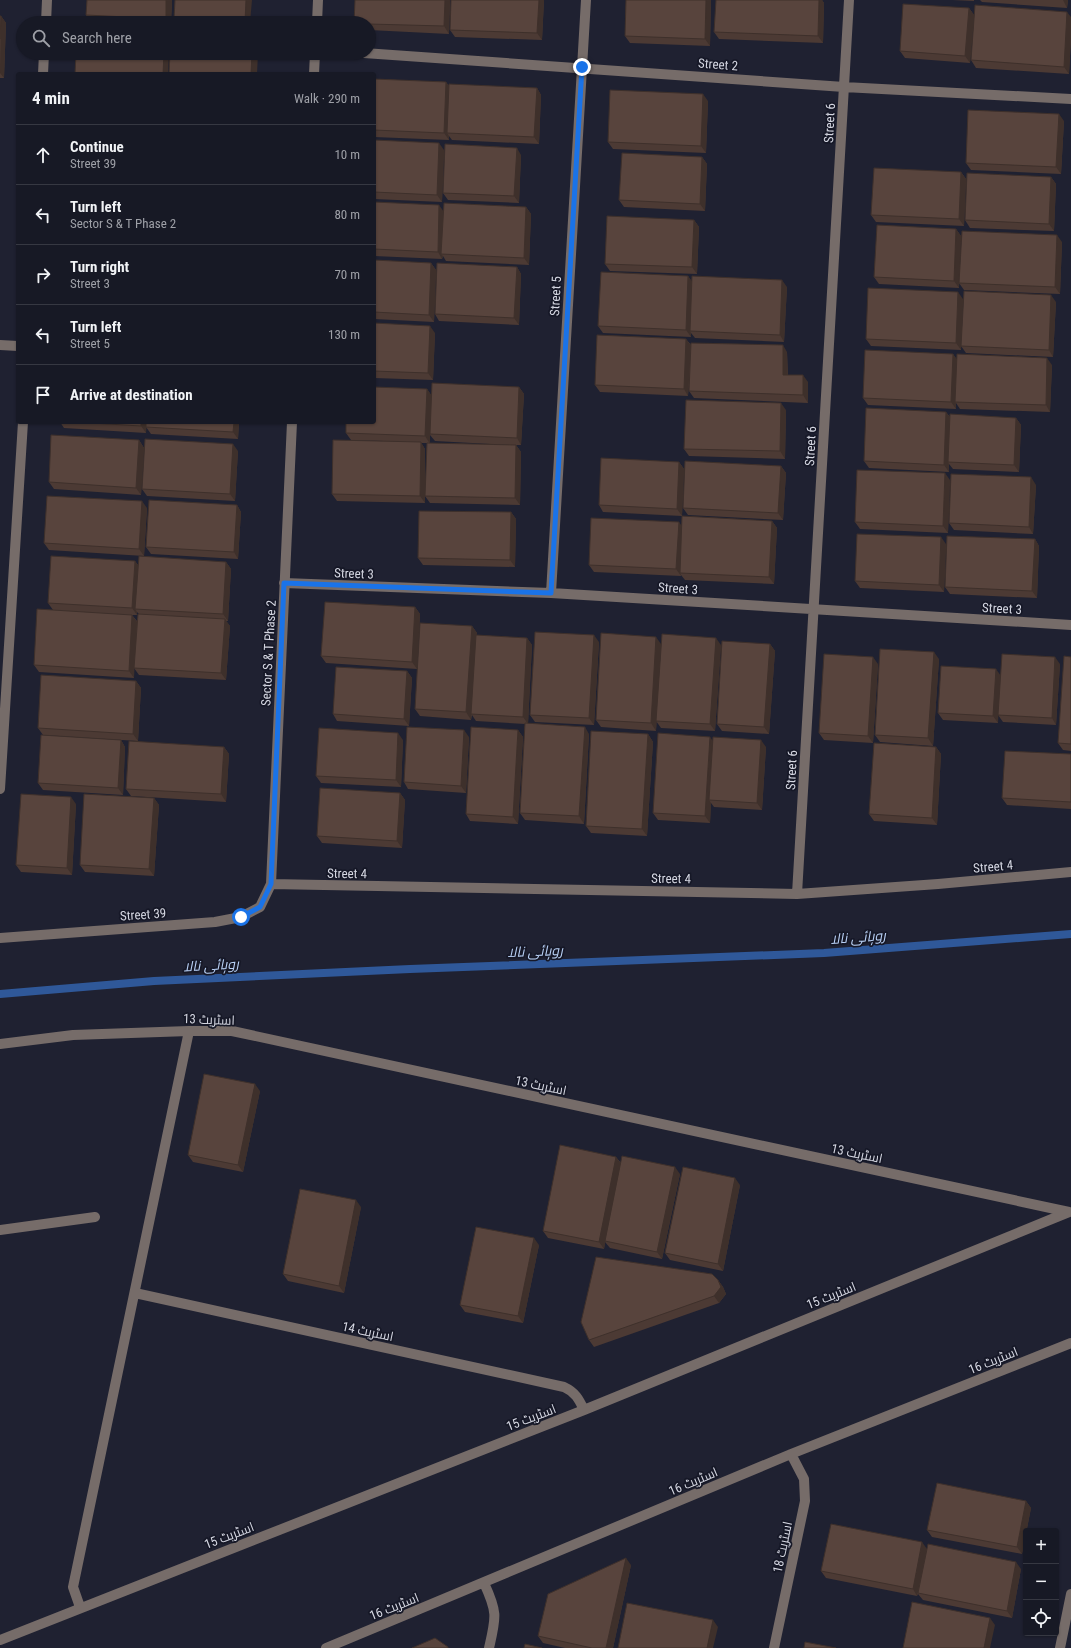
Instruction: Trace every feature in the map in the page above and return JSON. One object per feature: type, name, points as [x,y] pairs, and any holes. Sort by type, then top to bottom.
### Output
[{"type":"street","points":[[46,16],[47,0]]},
{"type":"street","points":[[317,16],[318,0]]},
{"type":"street","name":"Street 5","points":[[551,593],[586,0]]},
{"type":"street","name":"Street 6","points":[[797,894],[849,0]]},
{"type":"street","name":"Street 2","points":[[376,54],[582,67],[844,87],[1071,99]]},
{"type":"street","points":[[43,72],[44,60]]},
{"type":"street","points":[[314,72],[315,60]]},
{"type":"street","points":[[0,345],[16,346]]},
{"type":"street","points":[[0,789],[23,424]]},
{"type":"street","name":"Sector S & T Phase 2","points":[[271,884],[292,424]]},
{"type":"street","name":"Street 3","points":[[284,583],[551,593],[814,610],[1071,624]]},
{"type":"street","name":"Street 4","points":[[271,884],[797,894],[938,884],[1071,872]]},
{"type":"street","name":"Street 39","points":[[0,938],[215,922],[241,917],[260,907],[271,884]]},
{"type":"street","points":[[80,1607],[73,1587],[189,1031]]},
{"type":"street","name":"اسٹریٹ 13","points":[[0,1044],[73,1035],[232,1031],[1070,1213]]},
{"type":"street","name":"اسٹریٹ 15","points":[[0,1640],[80,1607],[584,1410],[1070,1213]]},
{"type":"street","points":[[0,1230],[95,1217]]},
{"type":"street","name":"اسٹریٹ 14","points":[[135,1294],[564,1386],[572,1390],[584,1410]]},
{"type":"street","name":"اسٹریٹ 16","points":[[326,1648],[791,1454],[1071,1343]]},
{"type":"street","name":"اسٹریٹ 18","points":[[774,1648],[805,1501],[804,1479],[791,1454]]},
{"type":"street","points":[[484,1583],[493,1602],[496,1620],[490,1648]]},
{"type":"street","points":[[1060,1648],[1071,1594]]},
{"type":"building","points":[[87,0],[166,0],[166,16],[86,15]]},
{"type":"building","points":[[175,0],[246,0],[245,16],[174,16]]},
{"type":"building","points":[[355,0],[445,0],[444,26],[376,24],[376,16],[354,16]]},
{"type":"building","points":[[451,0],[539,0],[537,33],[450,30]]},
{"type":"building","points":[[626,0],[706,0],[705,39],[625,36]]},
{"type":"building","points":[[716,0],[819,0],[818,36],[714,32]]},
{"type":"building","points":[[903,4],[969,8],[965,56],[900,51]]},
{"type":"building","points":[[975,5],[1067,12],[1064,67],[971,60]]},
{"type":"building","points":[[0,16],[1,16],[0,39]]},
{"type":"building","points":[[76,60],[164,60],[163,72],[75,72]]},
{"type":"building","points":[[170,60],[252,60],[251,72],[169,72]]},
{"type":"building","points":[[376,79],[446,82],[444,133],[376,130]]},
{"type":"building","points":[[449,84],[537,88],[534,137],[447,133]]},
{"type":"building","points":[[610,90],[703,94],[701,146],[608,142]]},
{"type":"building","points":[[968,110],[1059,114],[1056,167],[966,163]]},
{"type":"building","points":[[376,140],[439,143],[437,195],[376,192]]},
{"type":"building","points":[[445,144],[517,148],[514,196],[443,193]]},
{"type":"building","points":[[622,153],[702,157],[700,204],[619,200]]},
{"type":"building","points":[[874,168],[961,172],[959,219],[871,215]]},
{"type":"building","points":[[967,173],[1051,177],[1049,224],[965,220]]},
{"type":"building","points":[[376,202],[439,205],[438,252],[376,249]]},
{"type":"building","points":[[444,203],[526,207],[524,258],[441,254]]},
{"type":"building","points":[[607,216],[694,220],[692,267],[605,264]]},
{"type":"building","points":[[877,225],[956,229],[954,281],[874,277]]},
{"type":"building","points":[[962,231],[1057,235],[1055,287],[959,283]]},
{"type":"building","points":[[376,260],[431,263],[429,315],[376,312]]},
{"type":"building","points":[[437,263],[517,267],[514,318],[435,314]]},
{"type":"building","points":[[601,272],[688,276],[686,330],[598,326]]},
{"type":"building","points":[[692,276],[782,280],[780,335],[690,331]]},
{"type":"building","points":[[868,288],[958,292],[956,343],[866,339]]},
{"type":"building","points":[[964,291],[1051,295],[1049,350],[961,346]]},
{"type":"building","points":[[376,323],[430,326],[428,373],[376,371]]},
{"type":"building","points":[[597,335],[686,339],[684,389],[595,385]]},
{"type":"building","points":[[691,343],[783,345],[783,375],[803,375],[803,395],[689,391]]},
{"type":"building","points":[[865,350],[953,354],[951,402],[863,398]]},
{"type":"building","points":[[957,354],[1047,358],[1046,405],[955,402]]},
{"type":"building","points":[[432,383],[519,387],[517,438],[430,434]]},
{"type":"building","points":[[376,387],[427,389],[425,436],[346,433],[346,424],[376,424]]},
{"type":"building","points":[[686,400],[781,403],[780,451],[684,449]]},
{"type":"building","points":[[866,408],[946,412],[944,465],[864,461]]},
{"type":"building","points":[[950,414],[1016,418],[1014,465],[948,462]]},
{"type":"building","points":[[108,424],[141,424],[141,426]]},
{"type":"building","points":[[146,424],[234,424],[233,432],[146,427]]},
{"type":"building","points":[[51,435],[139,440],[136,488],[49,482]]},
{"type":"building","points":[[145,439],[233,444],[230,494],[142,489]]},
{"type":"building","points":[[333,440],[421,442],[420,496],[332,494]]},
{"type":"building","points":[[427,443],[516,445],[515,498],[425,496]]},
{"type":"building","points":[[601,458],[679,462],[677,509],[599,505]]},
{"type":"building","points":[[685,461],[781,466],[778,513],[683,508]]},
{"type":"building","points":[[857,470],[945,473],[943,526],[855,522]]},
{"type":"building","points":[[951,474],[1031,477],[1029,527],[949,523]]},
{"type":"building","points":[[47,496],[142,501],[139,549],[44,543]]},
{"type":"building","points":[[149,500],[237,505],[234,552],[146,547]]},
{"type":"building","points":[[419,511],[511,512],[510,560],[418,558]]},
{"type":"building","points":[[682,516],[772,521],[769,577],[680,573]]},
{"type":"building","points":[[591,518],[679,522],[676,569],[589,565]]},
{"type":"building","points":[[857,534],[941,537],[939,585],[855,581]]},
{"type":"building","points":[[947,536],[1035,539],[1032,591],[945,587]]},
{"type":"building","points":[[51,556],[135,561],[132,608],[48,603]]},
{"type":"building","points":[[139,556],[226,562],[223,614],[135,609]]},
{"type":"building","points":[[325,602],[415,607],[412,662],[321,656]]},
{"type":"building","points":[[37,609],[132,615],[129,671],[34,665]]},
{"type":"building","points":[[138,614],[225,619],[221,673],[134,668]]},
{"type":"building","points":[[420,623],[472,626],[466,712],[415,709]]},
{"type":"building","points":[[535,632],[594,635],[589,718],[530,715]]},
{"type":"building","points":[[601,633],[656,637],[651,723],[596,720]]},
{"type":"building","points":[[662,634],[716,638],[710,724],[656,721]]},
{"type":"building","points":[[476,635],[527,638],[523,717],[471,714]]},
{"type":"building","points":[[722,641],[770,644],[764,727],[717,724]]},
{"type":"building","points":[[880,649],[934,652],[928,738],[875,735]]},
{"type":"building","points":[[824,654],[873,657],[868,736],[819,733]]},
{"type":"building","points":[[1002,654],[1055,657],[1052,718],[998,715]]},
{"type":"building","points":[[1064,656],[1071,657],[1071,744],[1058,743]]},
{"type":"building","points":[[941,666],[996,669],[993,716],[938,713]]},
{"type":"building","points":[[336,667],[407,671],[404,719],[333,714]]},
{"type":"building","points":[[41,675],[136,681],[133,734],[38,728]]},
{"type":"building","points":[[525,723],[585,727],[579,816],[520,813]]},
{"type":"building","points":[[407,727],[464,730],[461,786],[404,782]]},
{"type":"building","points":[[471,727],[518,730],[513,817],[466,814]]},
{"type":"building","points":[[319,728],[398,733],[396,780],[316,776]]},
{"type":"building","points":[[591,731],[648,734],[642,829],[586,826]]},
{"type":"building","points":[[658,733],[710,737],[705,816],[653,813]]},
{"type":"building","points":[[41,735],[121,740],[118,788],[38,783]]},
{"type":"building","points":[[713,737],[761,740],[757,803],[709,800]]},
{"type":"building","points":[[129,741],[224,747],[221,794],[126,789]]},
{"type":"building","points":[[874,743],[936,747],[932,818],[869,814]]},
{"type":"building","points":[[1005,751],[1071,754],[1071,802],[1002,798]]},
{"type":"building","points":[[320,788],[400,793],[397,841],[317,836]]},
{"type":"building","points":[[21,794],[71,797],[67,868],[16,865]]},
{"type":"building","points":[[84,794],[154,798],[149,869],[80,865]]},
{"type":"building","points":[[204,1074],[255,1084],[238,1165],[188,1155]]},
{"type":"building","points":[[560,1145],[616,1157],[599,1242],[543,1231]]},
{"type":"building","points":[[622,1156],[675,1167],[657,1252],[605,1241]]},
{"type":"building","points":[[683,1167],[735,1178],[718,1264],[665,1253]]},
{"type":"building","points":[[300,1189],[356,1200],[339,1286],[283,1274]]},
{"type":"building","points":[[476,1227],[534,1238],[518,1316],[460,1305]]},
{"type":"building","points":[[596,1257],[712,1274],[718,1280],[721,1287],[714,1296],[589,1340],[581,1322]]},
{"type":"building","points":[[937,1483],[1026,1501],[1017,1547],[927,1530]]},
{"type":"building","points":[[831,1524],[922,1542],[913,1589],[821,1571]]},
{"type":"building","points":[[928,1544],[1016,1562],[1007,1611],[918,1593]]},
{"type":"building","points":[[626,1558],[606,1648],[592,1648],[538,1636],[548,1594]]},
{"type":"building","points":[[912,1602],[990,1618],[984,1648],[903,1648]]},
{"type":"building","points":[[627,1603],[713,1620],[707,1648],[618,1648]]},
{"type":"building","points":[[435,1638],[448,1648],[412,1648]]},
{"type":"building","points":[[805,1642],[836,1648],[804,1648]]},
{"type":"building","points":[[525,1644],[542,1648],[524,1648]]},
{"type":"waterway","name":"روہائی نالا","points":[[0,994],[154,981],[410,969],[824,953],[1071,934]]},
{"type":"route","points":[[241,917],[260,907],[271,884],[284,583],[551,593],[582,67]]}]
